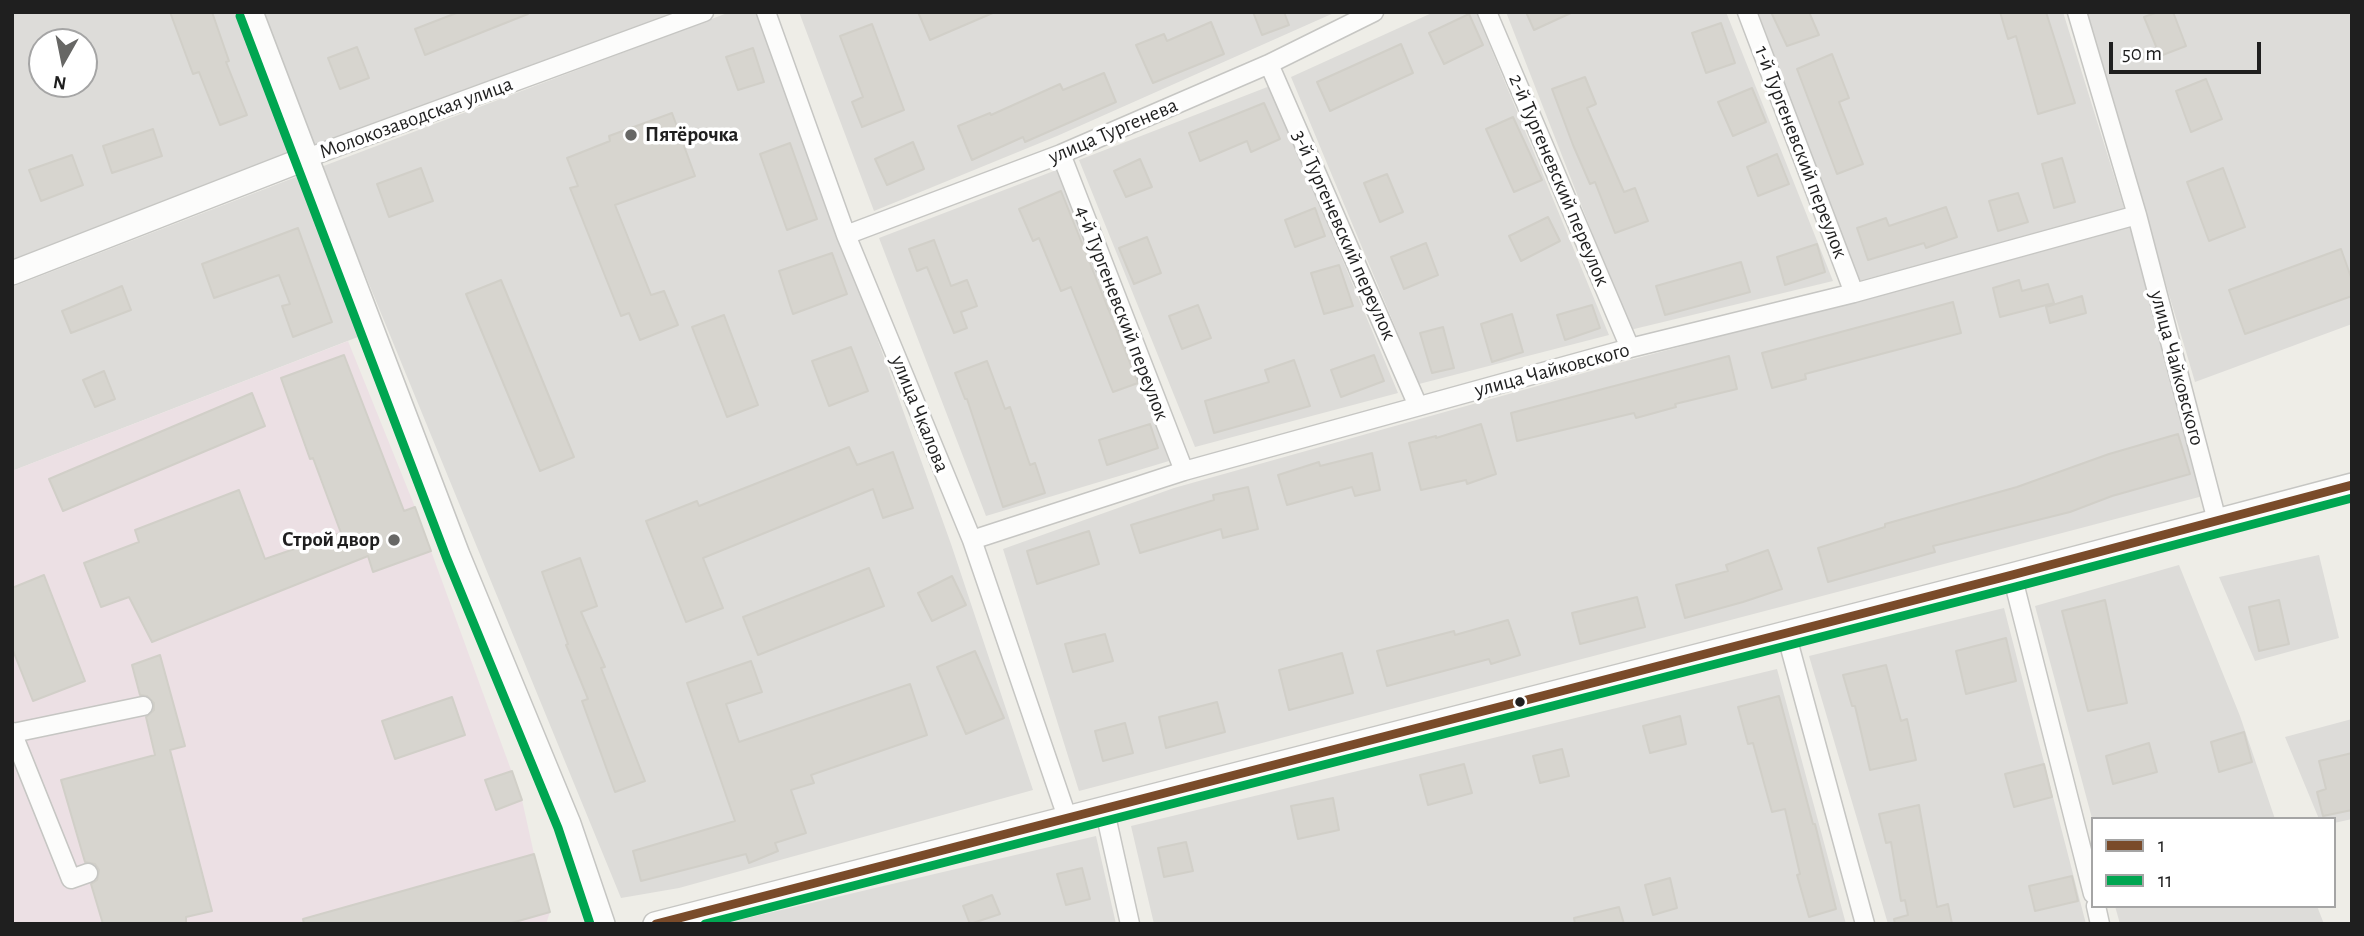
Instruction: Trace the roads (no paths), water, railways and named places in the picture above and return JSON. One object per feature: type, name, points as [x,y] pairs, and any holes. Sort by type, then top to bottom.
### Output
[{"type":"street","points":[[251,12],[457,555],[569,824],[603,924]]},
{"type":"street","name":"Молокозаводская улица","points":[[12,273],[307,158],[704,12]]},
{"type":"street","name":"улица Чкалова","points":[[766,12],[846,235],[972,540],[1067,817]]},
{"type":"street","name":"улица Тургенева","points":[[846,235],[1061,154],[1269,64],[1374,12]]},
{"type":"street","name":"2-й Тургеневский переулок","points":[[1487,12],[1630,348]]},
{"type":"street","name":"1-й Тургеневский переулок","points":[[1747,12],[1854,293]]},
{"type":"street","name":"улица Чайковского","points":[[2077,12],[2137,215],[2217,521]]},
{"type":"street","name":"3-й Тургеневский переулок","points":[[1269,64],[1418,406]]},
{"type":"street","name":"4-й Тургеневский переулок","points":[[1061,154],[1184,471]]},
{"type":"street","name":"улица Чайковского","points":[[972,540],[1184,471],[1630,348],[1854,293],[2137,215]]},
{"type":"street","points":[[655,924],[2352,485]]},
{"type":"street","points":[[2012,575],[2091,886]]},
{"type":"street","points":[[1786,633],[1865,924]]},
{"type":"street","points":[[88,873],[71,879],[13,732],[143,706]]},
{"type":"street","points":[[1104,807],[1130,924]]},
{"type":"place","name":"Пятёрочка","points":[[631,135]]},
{"type":"place","name":"Строй двор","points":[[394,540]]}]
